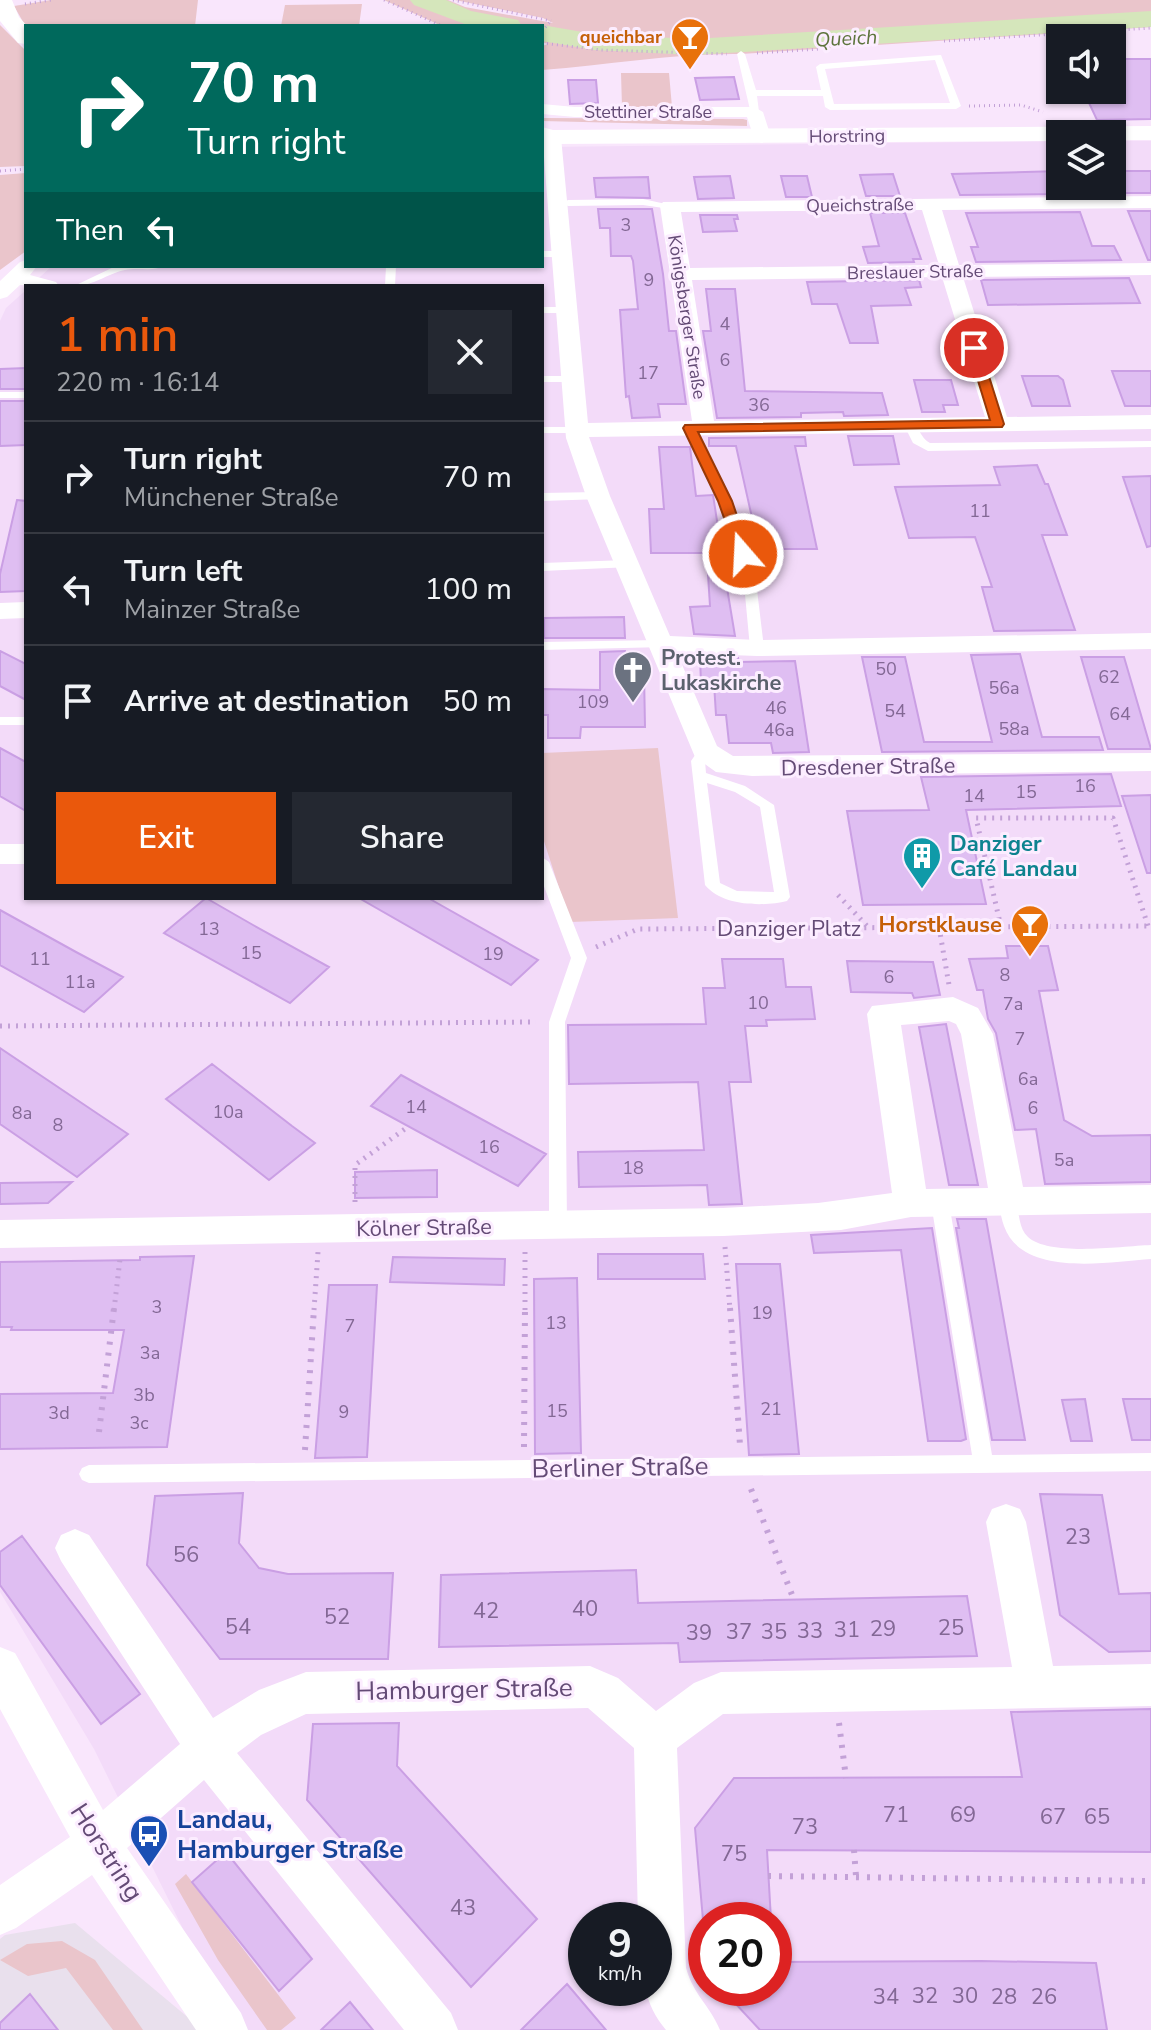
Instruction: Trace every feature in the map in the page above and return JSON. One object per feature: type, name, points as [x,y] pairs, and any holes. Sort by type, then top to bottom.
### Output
[{"type":"street","points":[[2,0],[9,19],[24,36]]},
{"type":"street","points":[[753,102],[762,137]]},
{"type":"street","name":"Stettiner Straße","points":[[544,109],[575,112],[753,102]]},
{"type":"street","name":"Horstring","points":[[545,136],[1151,133]]},
{"type":"street","points":[[545,136],[556,203],[552,254],[566,310],[577,430],[598,496],[660,644],[702,764]]},
{"type":"street","name":"Queichstraße","points":[[670,206],[1151,202]]},
{"type":"street","points":[[930,204],[998,424]]},
{"type":"street","name":"Königsberger Straße","points":[[670,206],[697,428]]},
{"type":"street","name":"Breslauer Straße","points":[[680,274],[1151,269]]},
{"type":"street","points":[[14,279],[39,284]]},
{"type":"street","points":[[577,430],[1151,422]]},
{"type":"street","points":[[0,611],[24,610]]},
{"type":"street","points":[[660,644],[757,648],[1151,641]]},
{"type":"street","name":"Dresdener Straße","points":[[702,764],[752,767],[1151,762]]},
{"type":"street","points":[[0,854],[24,854]]},
{"type":"street","points":[[1008,1201],[977,1034],[967,1016],[953,1009],[883,1014],[926,1203],[1151,1199]]},
{"type":"street","name":"Kölner Straße","points":[[0,1234],[723,1222],[847,1213],[926,1203]]},
{"type":"street","points":[[1006,1522],[1036,1686]]},
{"type":"street","points":[[75,1548],[232,1784],[434,2030]]},
{"type":"street","name":"Horstring","points":[[0,1667],[98,1844],[224,2030]]},
{"type":"street","points":[[696,2030],[672,2001],[663,1968],[655,1738],[709,1698],[721,1693],[1151,1685]]},
{"type":"street","name":"Hamburger Straße","points":[[0,1912],[98,1844],[208,1748],[246,1720],[306,1693],[590,1687],[603,1693],[655,1738]]},
{"type":"lane","points":[[741,54],[753,102],[826,93]]},
{"type":"lane","points":[[938,57],[956,106],[830,107],[826,93],[820,67],[938,57]]},
{"type":"lane","name":"Queichstraße","points":[[556,203],[643,202],[670,206]]},
{"type":"lane","points":[[84,284],[120,268]]},
{"type":"lane","points":[[544,310],[566,310]]},
{"type":"lane","points":[[544,379],[572,379]]},
{"type":"lane","points":[[0,395],[24,395]]},
{"type":"lane","points":[[1076,423],[1085,445]]},
{"type":"lane","points":[[910,425],[917,441],[928,447],[1151,444]]},
{"type":"lane","points":[[697,428],[749,573],[757,648]]},
{"type":"lane","points":[[544,430],[577,430]]},
{"type":"lane","points":[[544,497],[598,496]]},
{"type":"lane","points":[[544,567],[627,564]]},
{"type":"lane","points":[[544,646],[660,644]]},
{"type":"lane","points":[[0,721],[24,721]]},
{"type":"lane","points":[[702,764],[767,805],[782,897],[739,897],[723,893],[713,885],[702,764]]},
{"type":"lane","points":[[542,1225],[557,1022],[579,958],[544,867]]},
{"type":"lane","points":[[1008,1201],[1017,1235],[1033,1251],[1151,1252]]},
{"type":"lane","points":[[926,1203],[983,1462]]},
{"type":"lane","name":"Berliner Straße","points":[[89,1474],[1151,1462]]},
{"type":"path","points":[[384,0],[438,24]]},
{"type":"path","points":[[453,0],[551,21],[544,29]]},
{"type":"path","points":[[544,43],[601,50],[741,54]]},
{"type":"path","points":[[0,171],[24,169]]},
{"type":"path","points":[[1001,927],[976,818],[1113,818],[1150,926]]},
{"type":"path","points":[[838,895],[868,927]]},
{"type":"path","name":"Danziger Platz","points":[[579,958],[602,942],[638,929],[1150,926]]},
{"type":"path","points":[[939,927],[953,1009]]},
{"type":"path","points":[[0,1026],[557,1022]]},
{"type":"path","points":[[355,1227],[355,1165],[409,1126]]},
{"type":"path","points":[[723,1222],[742,1465],[794,1600]]},
{"type":"path","points":[[523,1468],[542,1225]]},
{"type":"path","points":[[304,1471],[319,1228]]},
{"type":"path","points":[[99,1432],[124,1231]]},
{"type":"path","points":[[854,1850],[856,1876]]},
{"type":"path","points":[[768,1876],[1151,1881]]},
{"type":"shaded area","points":[[51,0],[198,0],[195,24],[24,24],[14,6]]},
{"type":"shaded area","points":[[384,0],[448,0],[465,7],[553,23],[543,18],[455,0],[1151,0],[1151,27],[1046,24],[1046,34],[691,55],[544,70],[544,45],[548,44],[544,43],[544,24],[438,24]]},
{"type":"shaded area","points":[[362,4],[359,24],[281,24],[285,5]]},
{"type":"shaded area","points":[[0,25],[24,49],[24,166],[0,167]]},
{"type":"shaded area","points":[[621,73],[669,73],[672,107],[622,107]]},
{"type":"shaded area","points":[[544,118],[743,119],[747,120],[747,126],[544,121]]},
{"type":"shaded area","points":[[1046,141],[1046,200],[1126,200],[1126,141],[1151,141],[1151,2030],[233,2030],[94,1749],[0,1592],[0,321],[6,308],[24,292],[24,900],[544,900],[544,284],[32,284],[50,268],[544,268],[544,147]]},
{"type":"shaded area","points":[[24,173],[24,252],[0,270],[0,175]]},
{"type":"shaded area","points":[[658,748],[678,918],[570,922],[544,841],[544,753]]},
{"type":"shaded area","points":[[186,1874],[296,2018],[281,2030],[267,2030],[218,1960],[175,1884]]},
{"type":"shaded area","points":[[75,1923],[203,2030],[0,2030],[0,1939],[5,1935]]},
{"type":"shaded area","points":[[62,1941],[95,1960],[143,2030],[113,2030],[66,1968],[28,1976],[0,1960],[27,1944]]},
{"type":"building","points":[[1126,59],[1151,59],[1151,119],[1097,120],[1090,104],[1126,104]]},
{"type":"building","points":[[734,77],[739,99],[700,100],[695,78]]},
{"type":"building","points":[[568,80],[596,80],[598,103],[570,104]]},
{"type":"building","points":[[1046,171],[1046,194],[960,195],[952,174]]},
{"type":"building","points":[[1126,171],[1151,171],[1151,193],[1126,193]]},
{"type":"building","points":[[893,174],[900,196],[866,196],[860,175]]},
{"type":"building","points":[[730,176],[734,198],[698,199],[694,177]]},
{"type":"building","points":[[781,176],[807,176],[812,197],[786,197]]},
{"type":"building","points":[[648,177],[650,198],[596,197],[594,178]]},
{"type":"building","points":[[598,209],[652,209],[669,331],[676,331],[686,404],[658,404],[660,417],[632,418],[629,396],[626,397],[620,310],[638,309],[633,261],[631,256],[611,256],[610,228],[600,228]]},
{"type":"building","points":[[1128,211],[1151,211],[1151,260],[1148,260]]},
{"type":"building","points":[[1080,212],[1092,246],[1114,246],[1121,260],[976,262],[971,247],[978,247],[966,213]]},
{"type":"building","points":[[870,213],[905,213],[921,259],[913,259],[914,262],[868,263],[863,247],[879,246]]},
{"type":"building","points":[[700,215],[737,215],[738,219],[734,219],[737,231],[703,232]]},
{"type":"building","points":[[1129,278],[1140,303],[988,305],[981,280]]},
{"type":"building","points":[[919,280],[921,287],[905,288],[911,305],[871,306],[878,343],[850,343],[837,304],[812,304],[807,282]]},
{"type":"building","points":[[706,289],[735,289],[745,391],[882,393],[888,415],[844,416],[843,412],[801,413],[801,417],[717,418],[703,331],[711,331]]},
{"type":"building","points":[[24,368],[24,389],[0,389],[0,369]]},
{"type":"building","points":[[1112,371],[1151,371],[1151,406],[1125,406]]},
{"type":"building","points":[[1022,376],[1058,376],[1063,380],[1070,406],[1032,406]]},
{"type":"building","points":[[914,380],[951,380],[958,405],[943,405],[945,412],[922,412]]},
{"type":"building","points":[[0,401],[24,401],[24,445],[0,446]]},
{"type":"building","points":[[848,436],[893,436],[899,464],[854,465]]},
{"type":"building","points":[[805,437],[806,446],[795,446],[817,549],[759,549],[736,446],[709,446],[709,438]]},
{"type":"building","points":[[659,447],[690,447],[696,496],[713,495],[722,553],[651,553],[649,509],[664,509]]},
{"type":"building","points":[[1037,465],[1045,484],[1048,484],[1067,535],[1042,535],[1075,630],[994,631],[982,587],[992,587],[975,537],[909,538],[895,487],[1000,485],[994,467]]},
{"type":"building","points":[[1151,476],[1151,546],[1147,547],[1123,477]]},
{"type":"building","points":[[17,500],[24,501],[24,591],[0,592],[0,574]]},
{"type":"building","points":[[722,558],[735,636],[694,634],[690,607],[710,606],[707,559]]},
{"type":"building","points":[[624,617],[625,638],[544,638],[544,618]]},
{"type":"building","points":[[0,651],[24,663],[24,699],[0,686]]},
{"type":"building","points":[[625,651],[626,672],[644,673],[645,727],[581,727],[580,738],[548,738],[544,689],[600,690],[600,652]]},
{"type":"building","points":[[1020,654],[1042,737],[1099,737],[1103,750],[882,752],[862,657],[905,657],[924,742],[992,742],[971,655]]},
{"type":"building","points":[[700,657],[738,658],[739,662],[795,661],[809,752],[773,753],[771,743],[729,743],[726,715],[716,715],[714,683],[701,683]]},
{"type":"building","points":[[1081,657],[1124,657],[1151,749],[1108,749]]},
{"type":"building","points":[[0,748],[24,761],[24,810],[0,796]]},
{"type":"building","points":[[1111,774],[1121,806],[966,810],[986,904],[863,905],[847,811],[929,810],[921,777]]},
{"type":"building","points":[[1151,795],[1151,873],[1147,873],[1122,796]]},
{"type":"building","points":[[204,900],[210,900],[329,967],[290,1003],[164,933]]},
{"type":"building","points":[[362,900],[432,900],[538,960],[511,985]]},
{"type":"building","points":[[0,910],[123,977],[84,1012],[0,965]]},
{"type":"building","points":[[1006,946],[1048,946],[1058,990],[1039,991],[1064,1120],[1092,1136],[1151,1135],[1151,1182],[1045,1184],[1036,1129],[1015,1130],[996,1033],[988,1019],[983,990],[977,990],[969,959],[1008,958]]},
{"type":"building","points":[[722,959],[783,959],[786,987],[811,987],[815,1019],[766,1020],[767,1026],[745,1026],[751,1082],[729,1082],[742,1204],[709,1205],[707,1185],[579,1187],[578,1152],[704,1150],[698,1082],[569,1084],[568,1025],[706,1024],[703,988],[725,988]]},
{"type":"building","points":[[847,961],[933,962],[940,995],[914,998],[912,993],[851,992]]},
{"type":"building","points":[[946,1024],[978,1185],[949,1185],[919,1027]]},
{"type":"building","points":[[0,1048],[128,1134],[77,1177],[0,1124]]},
{"type":"building","points":[[212,1064],[315,1143],[269,1180],[166,1099]]},
{"type":"building","points":[[401,1075],[546,1154],[518,1186],[371,1106]]},
{"type":"building","points":[[437,1170],[437,1197],[355,1198],[355,1172]]},
{"type":"building","points":[[72,1182],[48,1203],[0,1204],[0,1183]]},
{"type":"building","points":[[957,1219],[986,1219],[1025,1440],[992,1440]]},
{"type":"building","points":[[932,1228],[966,1439],[961,1441],[928,1441],[901,1250],[814,1253],[811,1235]]},
{"type":"building","points":[[598,1254],[703,1254],[705,1279],[598,1279]]},
{"type":"building","points":[[194,1256],[167,1447],[0,1449],[0,1394],[113,1393],[124,1330],[11,1330],[12,1327],[0,1327],[0,1262]]},
{"type":"building","points":[[393,1257],[505,1259],[504,1285],[390,1282]]},
{"type":"building","points":[[736,1264],[780,1264],[799,1454],[749,1455]]},
{"type":"building","points":[[577,1278],[581,1453],[535,1454],[534,1279]]},
{"type":"building","points":[[329,1285],[377,1285],[367,1457],[315,1458]]},
{"type":"building","points":[[1085,1399],[1092,1441],[1071,1441],[1062,1400]]},
{"type":"building","points":[[1123,1399],[1151,1399],[1151,1440],[1132,1440]]},
{"type":"building","points":[[243,1493],[239,1543],[259,1568],[288,1574],[393,1573],[388,1659],[220,1659],[147,1565],[155,1496]]},
{"type":"building","points":[[1040,1494],[1102,1495],[1119,1594],[1151,1593],[1151,1651],[1109,1652],[1060,1615]]},
{"type":"building","points":[[22,1536],[140,1694],[101,1724],[0,1585],[0,1552]]},
{"type":"building","points":[[636,1570],[638,1603],[967,1596],[977,1656],[680,1662],[678,1643],[439,1647],[441,1575]]},
{"type":"building","points":[[1151,1709],[1151,1852],[767,1850],[770,1902],[701,1902],[695,1828],[734,1778],[1022,1777],[1011,1712]]},
{"type":"building","points":[[399,1723],[397,1766],[537,1919],[471,1987],[307,1800],[313,1724]]},
{"type":"building","points":[[226,1852],[312,1959],[279,1991],[192,1882]]},
{"type":"building","points":[[792,1962],[1096,1963],[1107,2030],[760,2030],[738,2006],[792,2006]]},
{"type":"building","points":[[567,1984],[568,2006],[586,2006],[606,2030],[521,2030]]},
{"type":"building","points":[[30,1994],[58,2030],[0,2030],[0,2023]]},
{"type":"building","points":[[350,2002],[373,2030],[321,2030]]},
{"type":"waterway","name":"Queich","points":[[423,0],[464,17],[499,24]]},
{"type":"waterway","name":"Queich","points":[[544,33],[594,42],[693,47],[1151,19]]},
{"type":"place","name":"queichbar","points":[[690,71]]},
{"type":"place","name":"Protest. Lukaskirche","points":[[633,704]]},
{"type":"place","name":"Danziger Café Landau","points":[[922,890]]},
{"type":"place","name":"Horstklause","points":[[1030,958]]},
{"type":"place","name":"Landau, Hamburger Straße","points":[[149,1868]]},
{"type":"route","points":[[743,554],[725,501],[690,428],[998,424],[974,348]]}]
